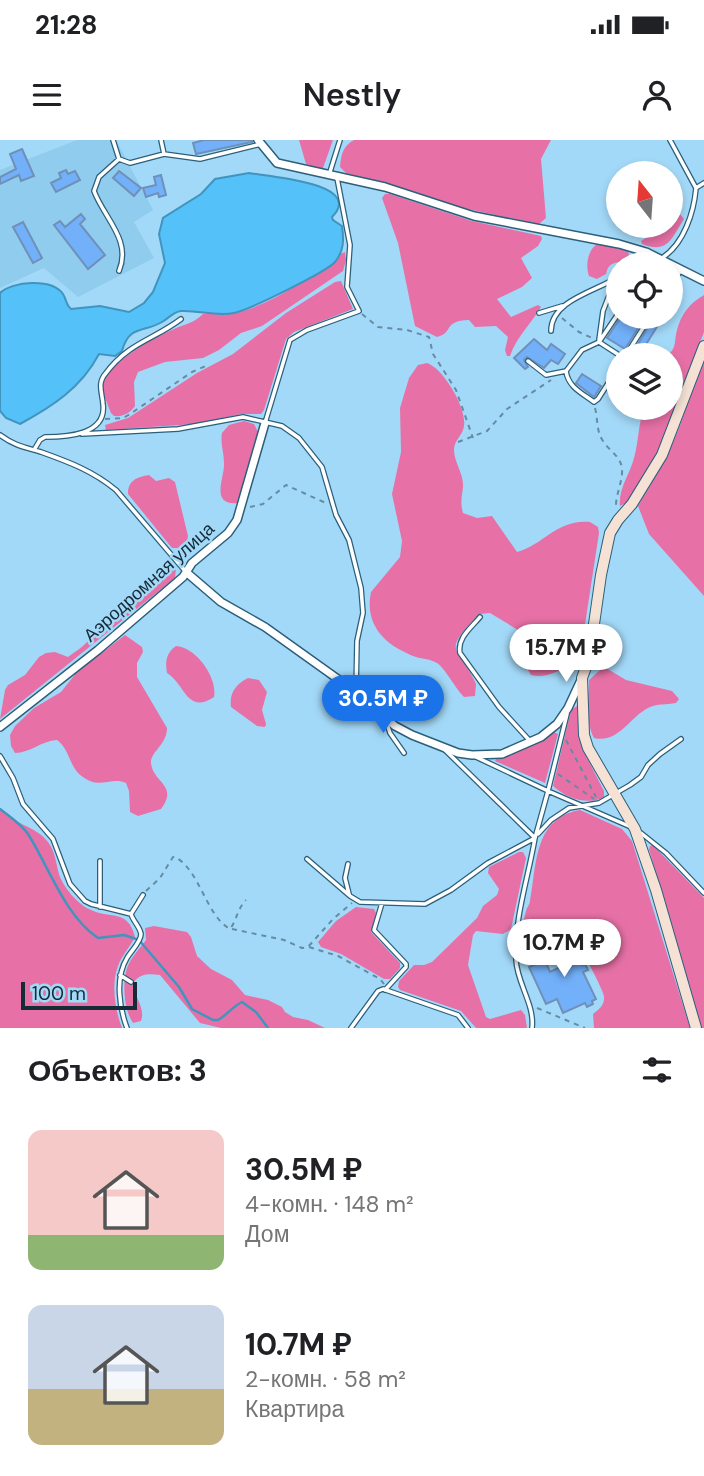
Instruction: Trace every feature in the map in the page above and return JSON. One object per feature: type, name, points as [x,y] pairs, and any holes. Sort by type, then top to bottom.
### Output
[{"type":"main road","points":[[696,1028],[656,890],[635,829],[588,748],[584,735],[582,678],[589,659],[610,533],[632,504],[662,455],[704,346]]},
{"type":"street","points":[[259,142],[277,163],[385,187],[474,216],[620,244],[642,252]]},
{"type":"street","points":[[683,271],[704,281]]},
{"type":"street","name":"Аэродромная улица","points":[[0,727],[98,650],[233,528],[265,423]]},
{"type":"street","points":[[186,572],[220,602],[272,632],[356,692],[386,719],[412,736],[443,748],[472,755],[502,754],[531,743],[557,724],[582,678]]},
{"type":"lane","points":[[113,140],[119,159]]},
{"type":"lane","points":[[160,140],[164,154]]},
{"type":"lane","points":[[265,423],[290,340],[306,330],[359,311],[346,287],[350,245],[333,177],[340,140]]},
{"type":"lane","points":[[667,252],[689,221],[695,205],[696,188],[670,140]]},
{"type":"lane","points":[[119,159],[130,163],[164,154],[200,159],[259,142]]},
{"type":"lane","points":[[119,159],[99,177],[94,191],[121,242],[124,260],[119,271]]},
{"type":"lane","points":[[696,188],[704,183]]},
{"type":"lane","points":[[539,313],[564,306],[606,284]]},
{"type":"lane","points":[[599,342],[606,304]]},
{"type":"lane","points":[[551,331],[556,313],[564,306]]},
{"type":"lane","points":[[82,434],[101,419],[103,403],[100,385],[104,375],[134,345],[181,320]]},
{"type":"lane","points":[[528,361],[546,375],[566,371],[582,350],[599,342],[608,329]]},
{"type":"lane","points":[[599,342],[606,347]]},
{"type":"lane","points":[[566,371],[572,387],[594,402],[606,387]]},
{"type":"lane","points":[[34,450],[45,437],[178,429],[243,416],[290,431],[322,467],[332,505],[349,540],[363,601],[357,640],[356,692]]},
{"type":"lane","points":[[0,435],[24,449],[72,463],[103,479],[116,490],[186,572]]},
{"type":"lane","points":[[480,617],[462,639],[459,645],[460,653],[499,707],[531,743]]},
{"type":"lane","points":[[532,1028],[529,1005],[516,965],[516,932],[568,708]]},
{"type":"lane","points":[[386,719],[390,733],[404,753]]},
{"type":"lane","points":[[307,859],[355,900],[366,903],[425,904],[451,890],[488,863],[536,838],[551,820],[569,808],[599,803],[615,794],[641,777],[648,765],[681,739]]},
{"type":"lane","points":[[443,748],[536,838]]},
{"type":"lane","points":[[472,755],[635,829],[666,853],[704,893]]},
{"type":"lane","points":[[0,756],[13,778],[23,804],[53,839],[71,884],[85,901],[131,914]]},
{"type":"lane","points":[[100,861],[100,907]]},
{"type":"lane","points":[[348,864],[345,878],[350,896]]},
{"type":"lane","points":[[131,914],[143,895]]},
{"type":"lane","points":[[382,903],[374,930],[406,964],[385,990]]},
{"type":"lane","points":[[127,1028],[120,1000],[120,975],[127,957],[141,936],[131,914]]},
{"type":"lane","points":[[120,975],[131,982]]},
{"type":"lane","points":[[351,1028],[378,991],[385,990],[458,1015],[468,1028]]},
{"type":"path","points":[[359,311],[378,327],[407,330],[429,337],[433,354],[460,398],[473,438]]},
{"type":"path","points":[[556,313],[579,332],[599,342]]},
{"type":"path","points":[[101,419],[118,419],[130,414],[192,372],[208,365]]},
{"type":"path","points":[[458,442],[487,432],[507,409],[566,371]]},
{"type":"path","points":[[594,402],[596,422],[602,440],[621,465],[615,504],[618,520]]},
{"type":"path","points":[[241,508],[263,504],[286,485],[332,505]]},
{"type":"path","points":[[563,729],[583,776],[599,803]]},
{"type":"path","points":[[553,770],[599,803]]},
{"type":"path","points":[[143,895],[160,878],[173,857],[178,858],[209,900],[217,920],[230,929],[284,940],[302,948],[308,947],[338,956],[380,979],[385,990]]},
{"type":"path","points":[[230,929],[239,908],[246,900]]},
{"type":"path","points":[[308,947],[333,919],[355,900]]},
{"type":"path","points":[[529,1005],[585,1028]]},
{"type":"shaded area","points":[[77,140],[116,140],[153,210],[134,222],[154,258],[78,297],[44,268],[0,288],[0,170]]},
{"type":"shaded area","points":[[299,140],[333,140],[323,168],[306,164]]},
{"type":"shaded area","points":[[354,140],[551,140],[541,159],[546,218],[539,224],[458,207],[347,174],[340,167],[341,158],[345,148]]},
{"type":"shaded area","points":[[249,173],[310,183],[336,196],[339,205],[332,217],[342,226],[343,241],[335,262],[287,290],[234,313],[181,311],[162,322],[137,331],[115,356],[99,354],[84,377],[44,410],[20,424],[6,418],[0,411],[0,293],[13,286],[41,283],[58,289],[71,309],[100,306],[129,312],[144,303],[153,292],[165,263],[159,234],[163,218],[201,194],[215,179]]},
{"type":"shaded area","points":[[385,194],[472,221],[541,236],[538,246],[521,258],[532,278],[522,287],[497,299],[511,317],[538,305],[541,307],[520,336],[510,356],[507,356],[505,350],[508,337],[496,326],[475,327],[469,320],[455,322],[437,337],[415,326],[398,243],[382,198]]},
{"type":"shaded area","points":[[646,238],[672,238],[658,247],[642,244],[641,241]]},
{"type":"shaded area","points":[[599,243],[624,248],[628,252],[606,252],[606,274],[597,279],[589,276],[588,272],[590,253]]},
{"type":"shaded area","points":[[345,252],[343,271],[262,326],[241,333],[219,350],[203,358],[165,362],[138,372],[134,382],[135,406],[123,415],[114,416],[111,413],[103,390],[106,378],[112,369],[132,352],[203,314],[236,313],[261,304],[334,262],[338,255]]},
{"type":"shaded area","points":[[341,281],[353,309],[294,332],[286,339],[261,414],[241,414],[195,424],[106,430],[105,425],[128,418],[197,373],[233,354],[286,313],[335,282]]},
{"type":"shaded area","points":[[704,295],[704,332],[683,387],[683,343],[675,343],[677,329],[683,329],[683,316],[694,302]]},
{"type":"shaded area","points":[[704,361],[704,596],[649,534],[638,506],[673,443]]},
{"type":"shaded area","points":[[427,363],[447,380],[462,409],[464,426],[454,450],[463,482],[463,513],[477,518],[492,516],[517,552],[569,524],[590,522],[598,527],[599,533],[582,644],[574,658],[548,675],[531,675],[528,670],[533,651],[528,636],[490,613],[479,614],[456,644],[459,655],[476,684],[475,696],[464,697],[437,663],[416,657],[387,641],[374,625],[371,615],[371,592],[400,557],[402,541],[392,494],[401,452],[400,408],[409,378],[418,365]]},
{"type":"shaded area","points":[[641,420],[670,420],[657,454],[628,502],[620,506],[621,494],[637,445]]},
{"type":"shaded area","points":[[244,421],[254,424],[258,432],[238,503],[229,503],[224,500],[220,489],[224,463],[222,433],[229,425]]},
{"type":"shaded area","points":[[149,475],[156,481],[169,478],[175,482],[188,536],[187,542],[180,548],[172,548],[128,494],[129,486],[134,480]]},
{"type":"shaded area","points":[[169,565],[176,569],[175,578],[0,719],[8,685],[25,675],[39,657],[46,653],[55,652],[68,657],[78,650],[90,639],[98,624],[117,618],[123,613],[131,593]]},
{"type":"shaded area","points":[[125,635],[142,647],[143,652],[137,663],[137,677],[167,728],[164,739],[151,759],[153,770],[166,789],[166,801],[161,809],[138,816],[130,812],[126,783],[89,781],[78,773],[65,748],[57,740],[15,753],[10,735],[15,726],[34,708],[61,692],[77,672]]},
{"type":"shaded area","points":[[176,646],[191,652],[204,665],[213,681],[214,697],[205,702],[192,700],[167,673],[167,658]]},
{"type":"shaded area","points":[[606,668],[626,680],[672,691],[679,699],[676,703],[648,708],[617,734],[602,739],[594,738],[588,717],[589,680]]},
{"type":"shaded area","points":[[248,678],[259,680],[267,692],[262,710],[265,727],[257,726],[231,707],[234,690]]},
{"type":"shaded area","points":[[577,706],[583,750],[604,791],[604,797],[598,800],[577,799],[553,786],[571,710]]},
{"type":"shaded area","points":[[554,732],[558,734],[545,783],[495,761],[518,752]]},
{"type":"shaded area","points":[[0,809],[48,842],[62,882],[76,900],[97,912],[123,918],[132,928],[135,937],[120,962],[114,989],[122,1028],[0,1028]]},
{"type":"shaded area","points":[[580,810],[622,829],[632,841],[690,1028],[594,1028],[593,1014],[603,1004],[604,996],[569,927],[557,929],[549,953],[531,959],[522,954],[524,922],[540,845],[553,823]]},
{"type":"shaded area","points":[[653,845],[704,898],[704,1028],[700,1028],[649,849]]},
{"type":"shaded area","points":[[523,852],[526,858],[511,929],[503,934],[476,931],[468,965],[486,1017],[490,1019],[521,1010],[525,1015],[527,1028],[476,1028],[461,1011],[400,990],[399,981],[414,965],[432,962],[477,918],[483,906],[497,895],[499,889],[488,873],[489,867]]},
{"type":"shaded area","points":[[356,907],[374,909],[376,913],[371,932],[400,963],[400,968],[390,979],[384,979],[341,954],[321,947],[318,942],[336,921]]},
{"type":"shaded area","points":[[154,926],[187,932],[197,956],[211,969],[232,980],[245,995],[268,1000],[293,1017],[325,1028],[221,1028],[200,1023],[160,975],[153,974],[134,982],[142,1016],[141,1021],[133,1023],[126,1004],[125,974],[131,960],[146,940],[145,928]]},
{"type":"building","points":[[204,140],[252,142],[196,154],[193,143]]},
{"type":"building","points":[[22,149],[34,176],[21,181],[19,175],[0,184],[0,177],[16,169],[10,154]]},
{"type":"building","points":[[66,170],[68,174],[75,171],[80,180],[56,192],[51,183],[61,178],[59,173]]},
{"type":"building","points":[[119,171],[141,188],[134,196],[113,178]]},
{"type":"building","points":[[161,175],[166,195],[159,197],[158,193],[146,197],[143,188],[156,185],[154,177]]},
{"type":"building","points":[[81,214],[85,219],[80,224],[105,255],[88,269],[54,225],[60,221],[65,227]]},
{"type":"building","points":[[23,222],[42,258],[33,263],[13,227]]},
{"type":"building","points":[[613,329],[638,329],[629,343],[615,343],[607,338]]},
{"type":"building","points":[[647,329],[656,329],[647,343],[639,343]]},
{"type":"building","points":[[534,339],[547,350],[551,344],[565,354],[558,364],[551,360],[544,368],[527,357],[524,360],[528,367],[525,369],[514,358]]},
{"type":"building","points":[[582,374],[601,386],[594,397],[576,383]]},
{"type":"building","points":[[566,931],[582,965],[585,964],[588,970],[583,972],[596,999],[587,1007],[585,1003],[563,1013],[557,999],[546,1004],[529,967],[545,960],[550,972],[567,964],[557,941],[560,939],[558,934]]},
{"type":"waterway","points":[[0,809],[28,834],[58,890],[86,929],[98,938],[124,935],[139,940],[179,987],[192,1009],[218,1020],[242,1002],[256,1012],[268,1028]]}]
